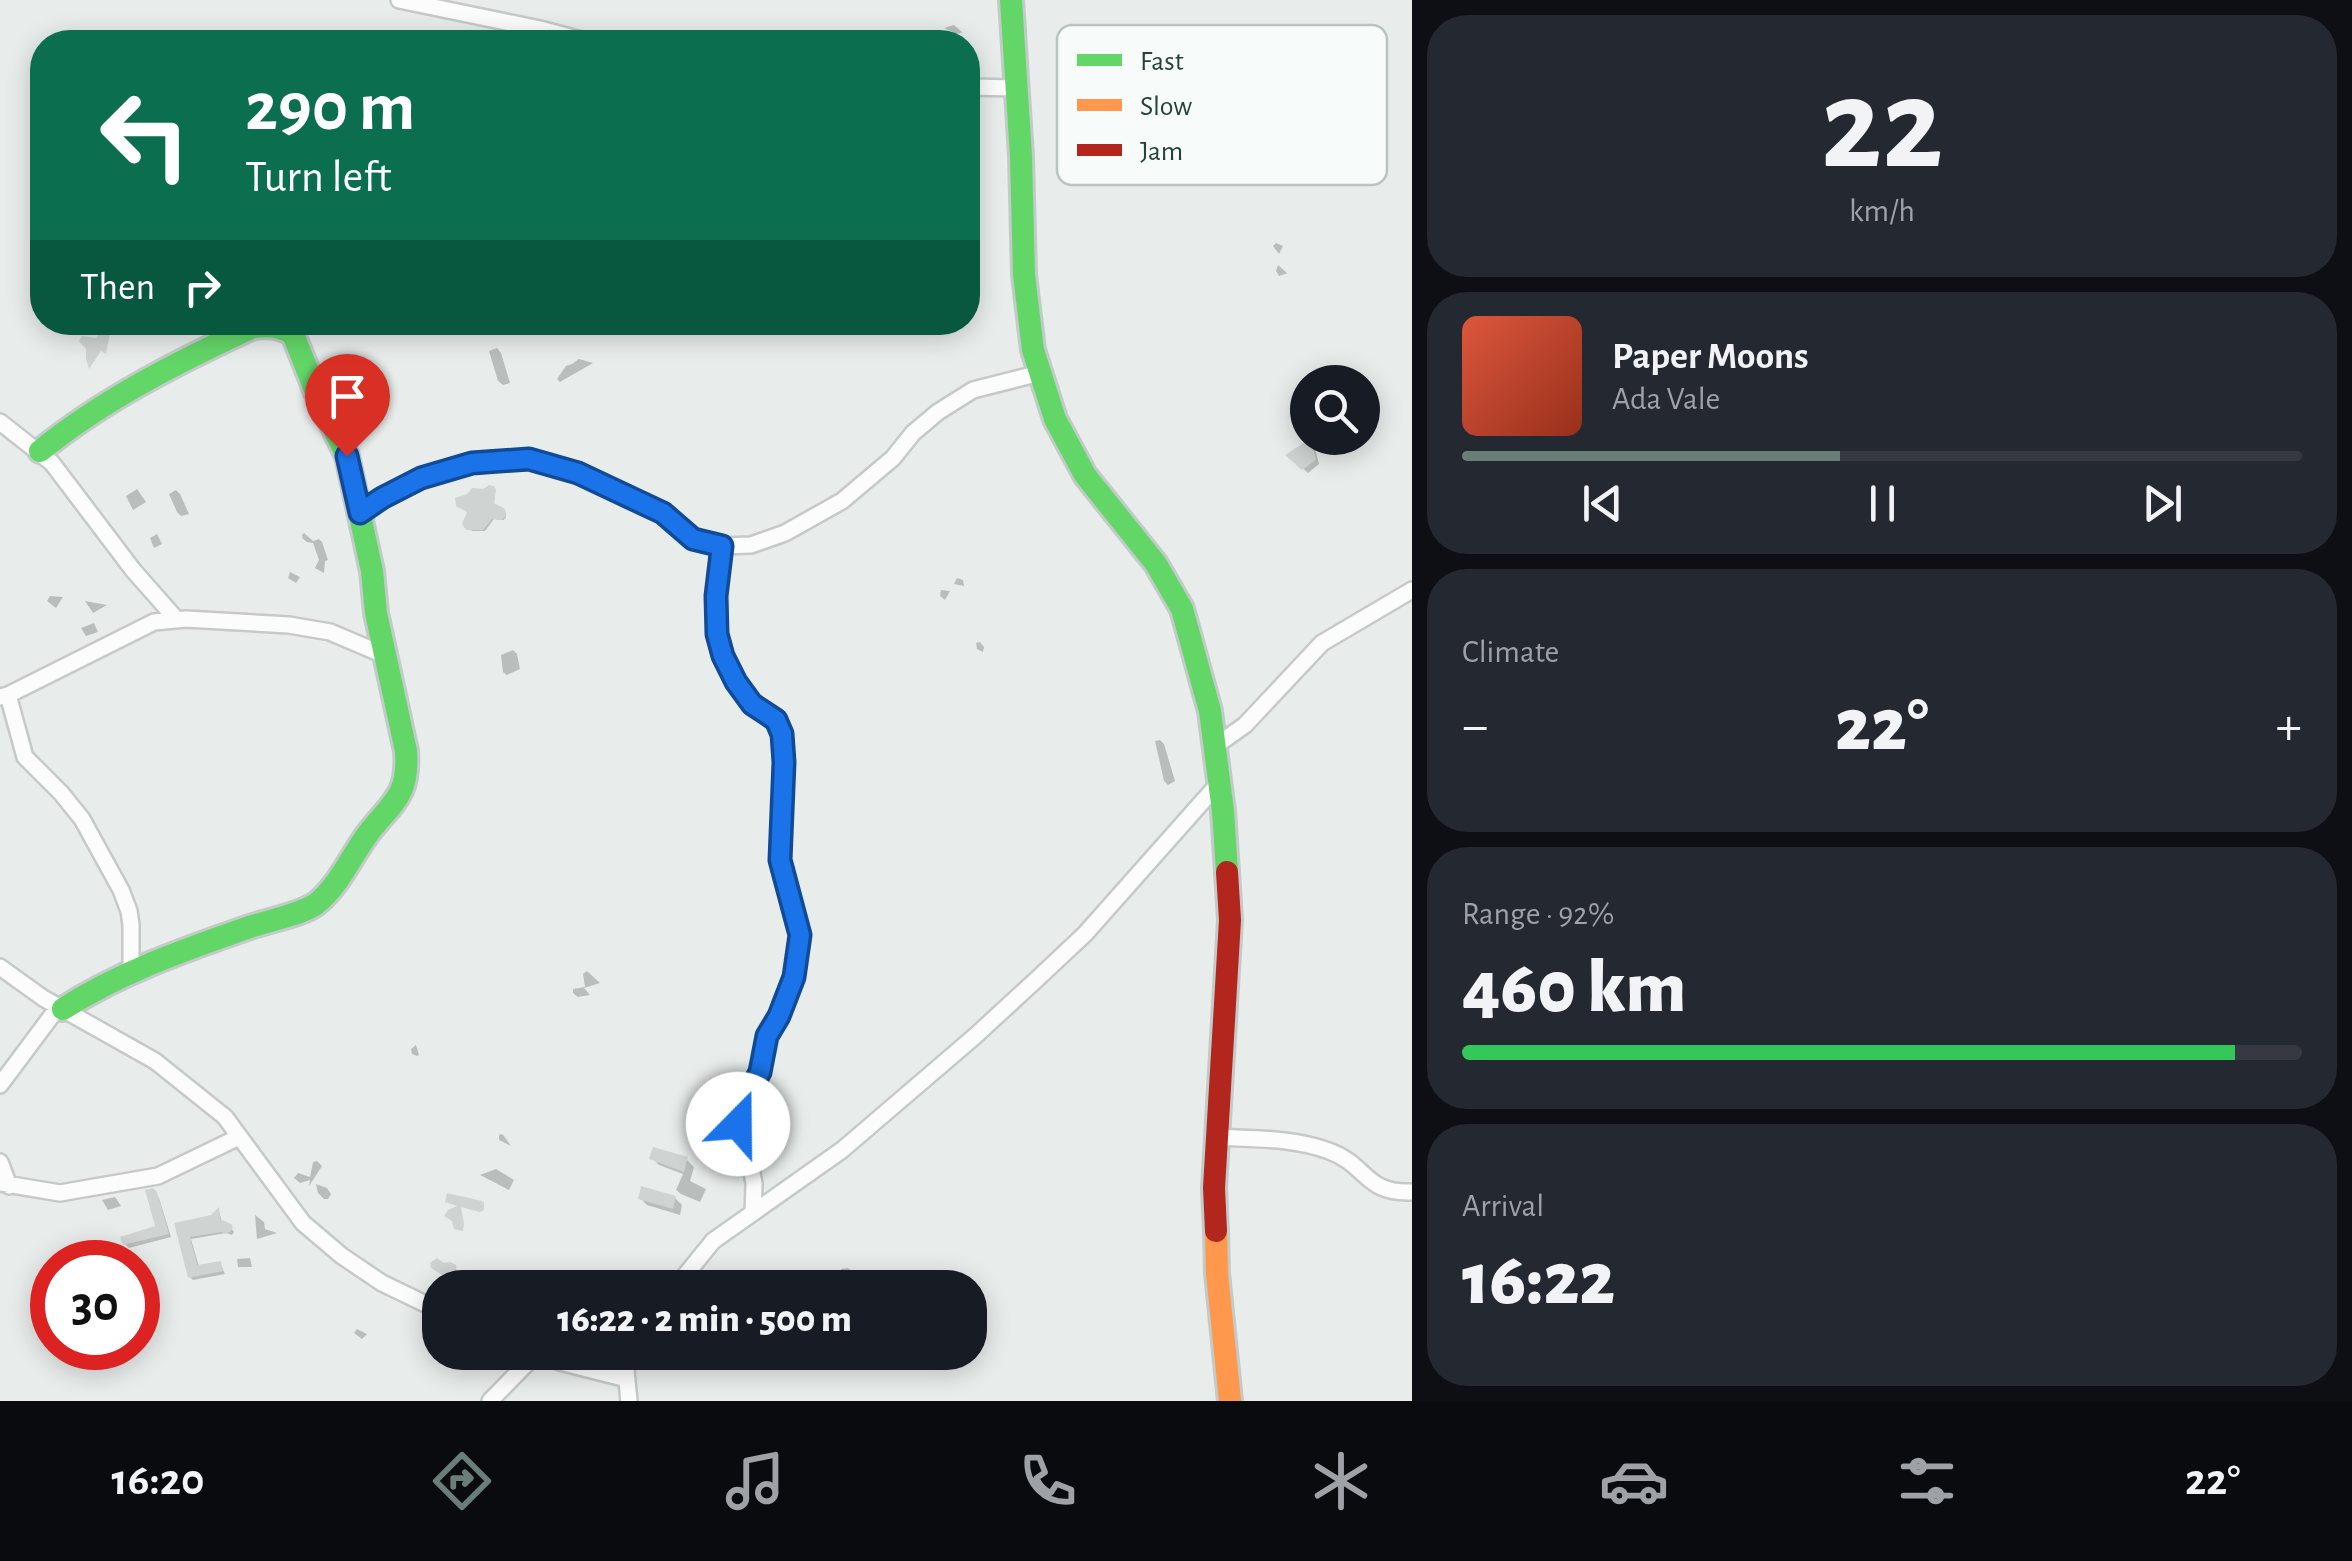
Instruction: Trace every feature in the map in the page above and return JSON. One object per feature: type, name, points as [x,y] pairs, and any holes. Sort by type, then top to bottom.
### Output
[{"type":"street","points":[[398,0],[544,30]]},
{"type":"street","points":[[1012,0],[1024,274],[1033,350],[1054,419],[1085,475],[1156,564],[1182,609],[1210,712],[1230,920],[1214,1188],[1230,1401]]},
{"type":"street","points":[[980,87],[1018,88]]},
{"type":"street","points":[[40,451],[67,429],[150,377],[237,335]]},
{"type":"street","points":[[0,1086],[61,1008],[84,994],[270,919],[310,908],[330,891],[354,851],[404,784],[408,773],[406,751],[347,456],[293,335]]},
{"type":"street","points":[[360,513],[421,478],[472,463],[529,459],[578,473],[663,513],[693,539],[722,546],[751,545],[785,533],[842,501],[892,458],[913,433],[973,390],[1040,373]]},
{"type":"street","points":[[0,422],[52,463],[176,620]]},
{"type":"street","points":[[722,546],[716,596],[717,634],[736,682],[752,704],[776,720],[782,734],[780,860],[800,935],[794,977],[767,1036],[760,1072],[738,1124],[754,1184],[753,1212]]},
{"type":"street","points":[[1214,747],[1245,725],[1322,642],[1412,590]]},
{"type":"street","points":[[131,972],[131,925],[121,890],[82,819],[25,757],[4,696],[154,622],[218,619],[303,627],[330,632],[384,656]]},
{"type":"street","points":[[690,1270],[713,1241],[842,1150],[1036,980],[1085,934],[1219,783]]},
{"type":"street","points":[[0,967],[61,1008],[155,1061],[225,1118],[303,1223],[382,1283],[422,1303]]},
{"type":"street","points":[[0,1162],[5,1184],[60,1193],[158,1176],[240,1137]]},
{"type":"street","points":[[1218,1137],[1274,1139],[1330,1151],[1351,1162],[1382,1190],[1412,1192]]},
{"type":"street","points":[[490,1401],[520,1370]]},
{"type":"street","points":[[592,1370],[627,1379]]},
{"type":"street","points":[[626,1370],[629,1401]]},
{"type":"building","points":[[110,335],[106,354],[101,351],[89,369],[86,349],[79,341],[82,336]]},
{"type":"building","points":[[1290,452],[1290,455],[1315,455],[1316,460],[1302,470],[1285,455]]},
{"type":"building","points":[[489,485],[496,490],[494,503],[505,509],[506,516],[492,519],[483,530],[466,530],[462,524],[467,512],[456,506],[455,498],[472,488]]},
{"type":"building","points":[[653,1147],[688,1157],[684,1172],[649,1159]]},
{"type":"building","points":[[641,1186],[676,1196],[673,1209],[638,1199]]},
{"type":"building","points":[[153,1188],[157,1192],[169,1234],[121,1240],[120,1237],[155,1226],[145,1190]]},
{"type":"building","points":[[447,1193],[484,1203],[480,1212],[461,1207],[463,1231],[454,1229],[452,1221],[444,1216],[457,1206],[445,1202]]},
{"type":"building","points":[[219,1207],[220,1219],[231,1224],[231,1231],[190,1237],[197,1265],[221,1261],[223,1271],[188,1278],[174,1223],[211,1215]]},
{"type":"building","points":[[437,1258],[456,1265],[457,1270],[434,1270],[430,1263]]},
{"type":"traffic: fast","points":[[1011,0],[1024,275],[1033,350],[1055,419],[1085,475],[1156,564],[1182,609],[1210,711],[1227,872]]},
{"type":"traffic: fast","points":[[40,451],[142,383],[236,335]]},
{"type":"traffic: fast","points":[[63,1009],[151,964],[316,904],[332,888],[403,787],[406,751],[347,456],[293,335]]},
{"type":"traffic: slow","points":[[1216,1231],[1230,1401]]},
{"type":"traffic: jam","points":[[1216,1231],[1214,1188],[1230,920],[1227,872]]},
{"type":"route","points":[[347,456],[360,513],[421,478],[472,463],[529,459],[578,473],[663,513],[693,539],[722,546],[716,596],[717,634],[736,682],[752,704],[776,720],[782,734],[780,860],[800,935],[794,977],[767,1036],[760,1072],[738,1124]]}]
